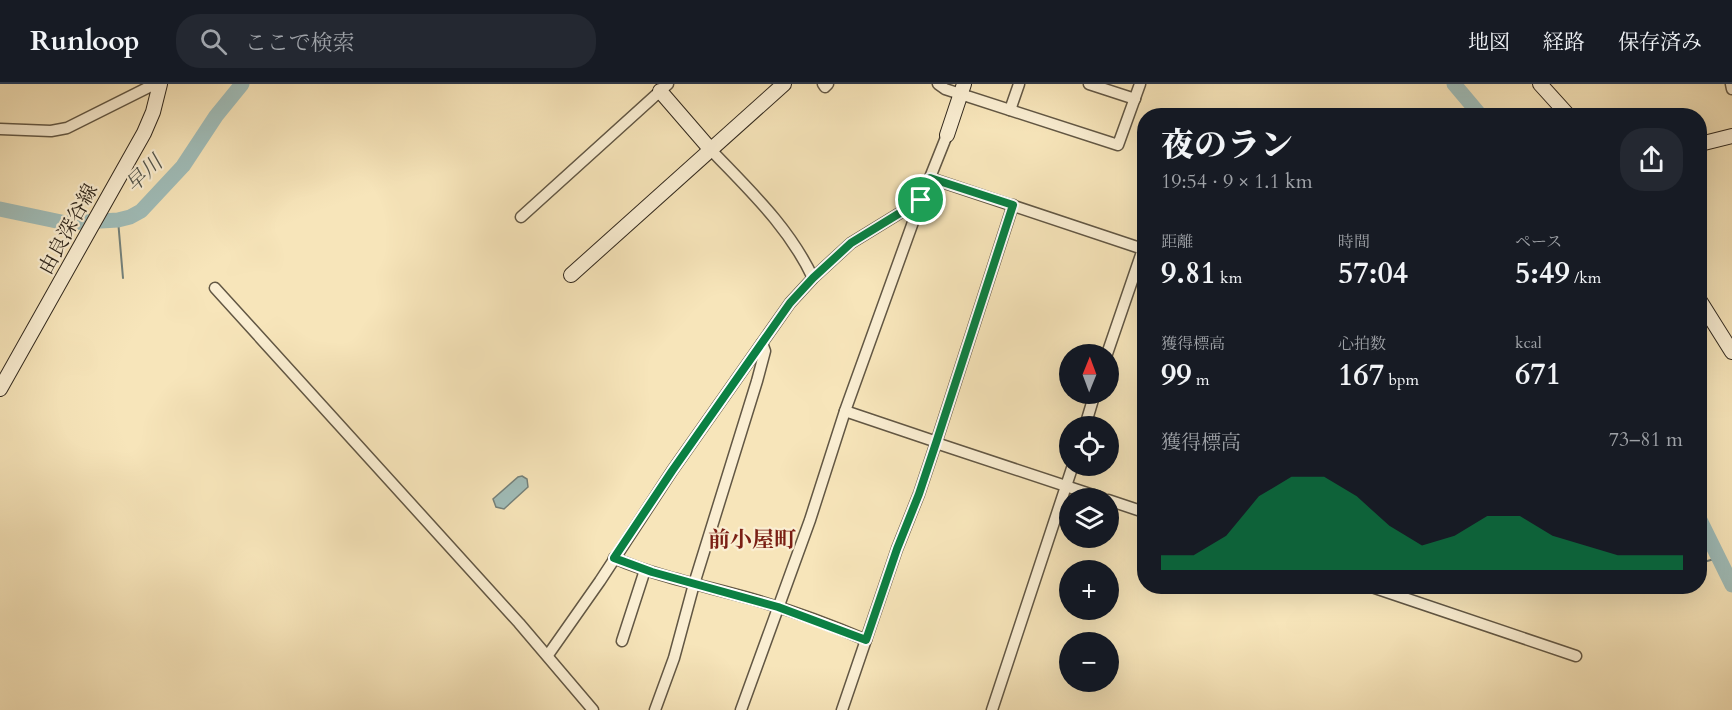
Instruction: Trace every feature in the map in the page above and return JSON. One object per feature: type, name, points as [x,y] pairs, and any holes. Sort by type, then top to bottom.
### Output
[{"type":"main road","name":"由良深谷線","points":[[0,389],[149,123],[160,84]]},
{"type":"main road","points":[[571,275],[784,84]]},
{"type":"main road","points":[[1540,84],[1562,108]]},
{"type":"main road","points":[[660,86],[711,150]]},
{"type":"main road","points":[[947,135],[963,89]]},
{"type":"main road","points":[[1707,142],[1732,136]]},
{"type":"main road","points":[[1707,312],[1732,352]]},
{"type":"street","points":[[0,129],[57,130],[67,128],[155,84]]},
{"type":"street","points":[[823,84],[825,87],[828,84]]},
{"type":"street","points":[[938,84],[945,89],[963,89],[1010,110],[1118,145],[1140,84]]},
{"type":"street","points":[[1010,110],[1019,84]]},
{"type":"street","points":[[1089,84],[1135,99]]},
{"type":"street","points":[[1731,84],[1732,89]]},
{"type":"street","points":[[521,217],[660,86]]},
{"type":"street","points":[[741,710],[810,520],[845,411],[921,200],[947,135]]},
{"type":"street","points":[[711,150],[788,233],[813,278]]},
{"type":"street","points":[[930,178],[1137,247]]},
{"type":"street","points":[[548,655],[672,471],[790,303],[851,243],[921,200]]},
{"type":"street","points":[[842,710],[897,549],[919,494],[1013,205]]},
{"type":"street","points":[[1110,344],[1137,266]]},
{"type":"street","points":[[215,288],[548,655],[593,710]]},
{"type":"street","points":[[655,710],[674,658],[694,584],[757,381],[765,351],[762,343]]},
{"type":"street","points":[[845,411],[1072,488]]},
{"type":"street","points":[[992,710],[1069,476]]},
{"type":"street","points":[[1119,504],[1137,510]]},
{"type":"street","points":[[614,558],[645,570],[778,607],[866,640]]},
{"type":"street","points":[[622,641],[645,570]]},
{"type":"street","points":[[1393,594],[1576,656]]},
{"type":"water","points":[[522,476],[527,479],[528,487],[504,509],[496,507],[493,499]]},
{"type":"waterway","name":"早川","points":[[0,209],[66,223],[118,220],[130,217],[141,211],[183,166],[216,116],[242,84]]},
{"type":"waterway","name":"早川","points":[[1454,84],[1474,108]]},
{"type":"waterway","points":[[118,220],[123,278]]},
{"type":"waterway","name":"早川","points":[[1707,534],[1732,585]]},
{"type":"waterway","points":[[1707,561],[1718,558]]},
{"type":"district","name":"前小屋町","points":[[752,540]]},
{"type":"route","points":[[930,178],[1013,205],[919,494],[897,549],[866,640],[778,607],[652,572],[614,558],[790,303],[851,243],[921,200],[930,178]]}]
